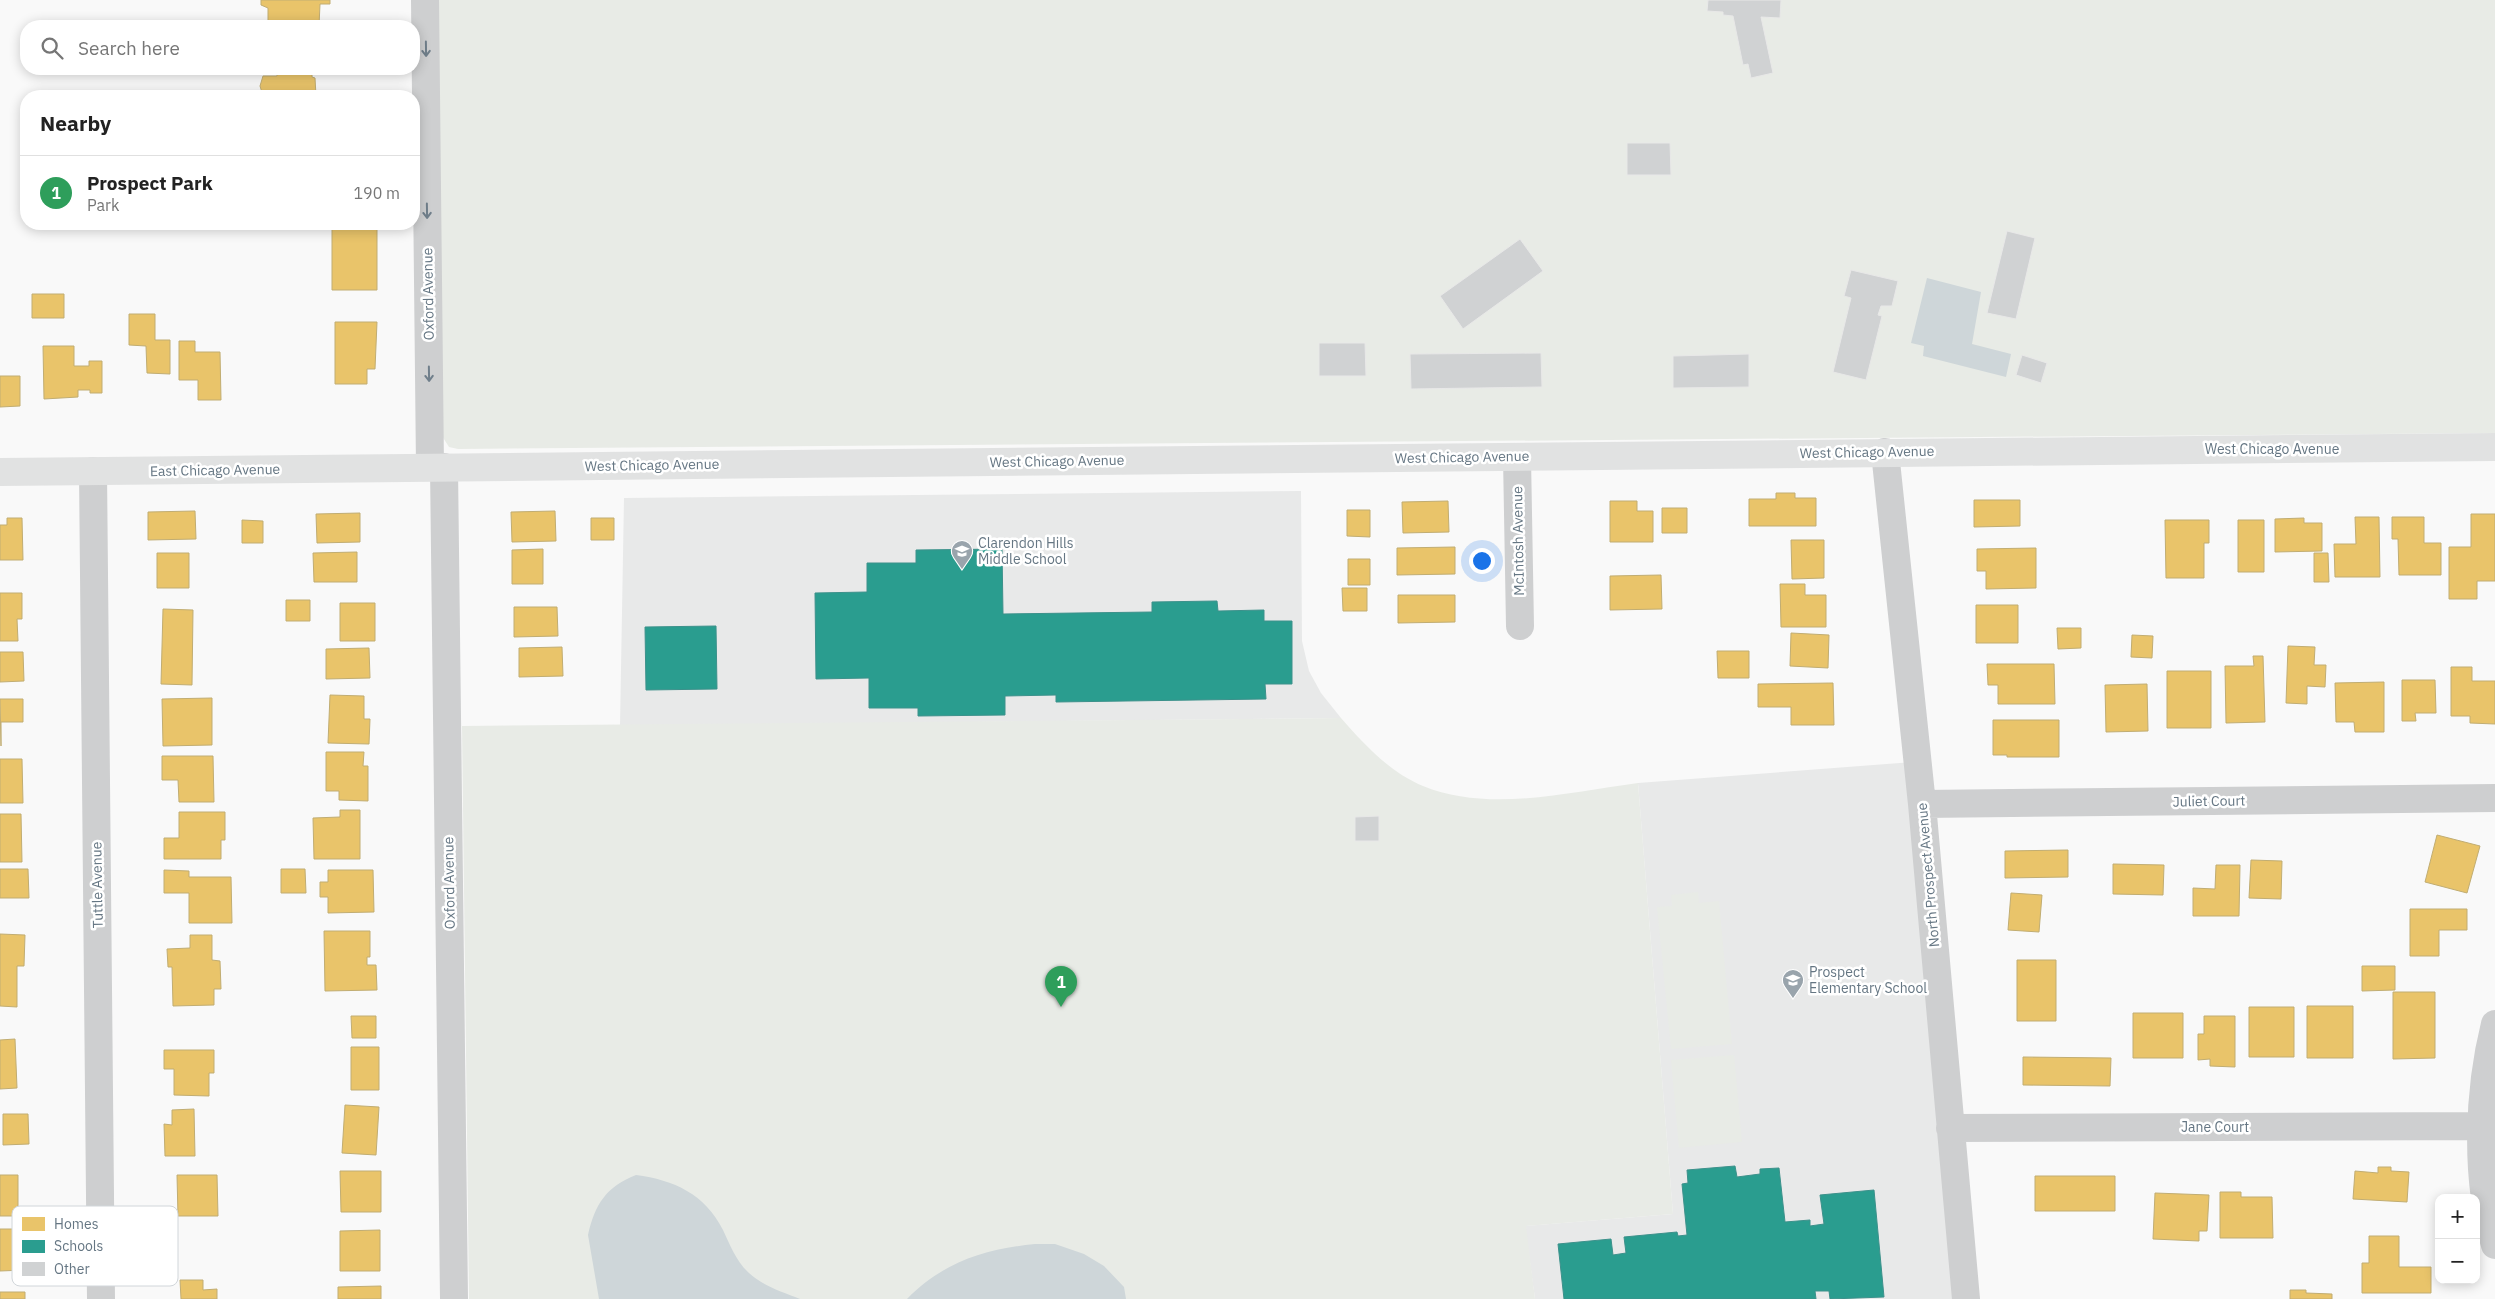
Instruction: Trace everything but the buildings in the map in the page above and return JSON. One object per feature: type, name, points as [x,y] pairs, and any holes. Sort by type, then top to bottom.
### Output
[{"type":"main road","name":"West Chicago Avenue","points":[[437,467],[2495,447]]},
{"type":"main road","name":"East Chicago Avenue","points":[[0,472],[437,467]]},
{"type":"street","name":"Oxford Avenue","points":[[425,0],[437,467],[454,1299]]},
{"type":"street","name":"North Prospect Avenue","points":[[1885,452],[1922,804],[1966,1299]]},
{"type":"street","name":"McIntosh Avenue","points":[[1517,457],[1520,626]]},
{"type":"street","name":"Tuttle Avenue","points":[[92,471],[100,1206]]},
{"type":"street","name":"Juliet Court","points":[[1922,804],[2495,798]]},
{"type":"street","points":[[2495,1024],[2487,1069],[2481,1126],[2485,1193],[2495,1245]]},
{"type":"street","name":"Jane Court","points":[[1950,1128],[2481,1126]]},
{"type":"street","name":"Tuttle Avenue","points":[[101,1286],[101,1299]]},
{"type":"shaded area","points":[[436,0],[2495,0],[2495,433],[458,449],[449,447],[442,436]]},
{"type":"shaded area","points":[[1927,278],[1981,292],[1972,344],[2011,354],[2006,377],[1923,356],[1924,346],[1911,343]]},
{"type":"shaded area","name":"Clarendon Hills Middle School","points":[[1301,491],[1302,641],[1309,671],[1321,693],[1341,718],[620,726],[624,498]]},
{"type":"shaded area","points":[[1341,718],[1368,747],[1399,773],[1423,786],[1448,794],[1475,798],[1529,798],[1638,783],[1673,1214],[1526,1226],[1535,1299],[469,1299],[462,726]]},
{"type":"shaded area","name":"Prospect Elementary School","points":[[1913,762],[1954,1299],[1535,1299],[1525,1226],[1673,1214],[1638,783]]},
{"type":"shaded area","points":[[1698,892],[1699,903],[1719,901],[1732,1044],[1671,1049],[1657,907],[1672,906],[1671,895]]},
{"type":"shaded area","points":[[1734,1055],[1742,1142],[1679,1148],[1671,1060]]},
{"type":"shaded area","points":[[636,1175],[650,1177],[675,1185],[698,1198],[716,1218],[737,1258],[754,1278],[800,1299],[599,1299],[588,1235],[591,1224],[598,1206],[609,1191]]},
{"type":"shaded area","points":[[1035,1244],[1055,1244],[1084,1254],[1104,1266],[1124,1287],[1126,1299],[907,1299],[935,1276],[966,1260],[999,1250]]},
{"type":"place","name":"Clarendon Hills Middle School","points":[[962,570]]},
{"type":"place","name":"Prospect Elementary School","points":[[1793,999]]},
{"type":"place","name":"Prospect Park","points":[[1061,1007]]}]
